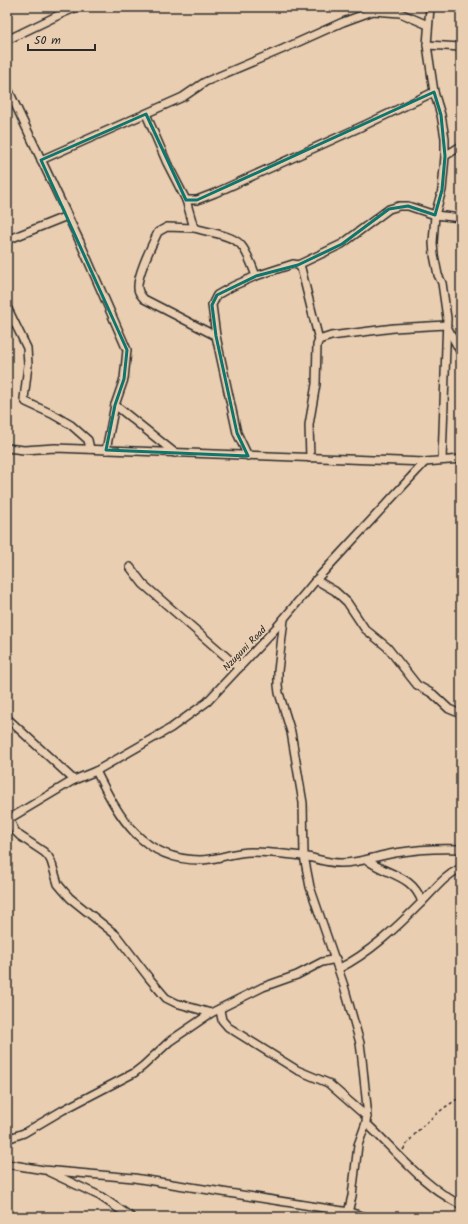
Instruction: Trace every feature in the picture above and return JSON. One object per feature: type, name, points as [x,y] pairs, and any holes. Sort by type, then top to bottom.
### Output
[{"type":"street","points":[[7,40],[59,10],[77,7]]},
{"type":"street","points":[[430,7],[427,45],[434,92],[441,115],[445,156],[442,190],[435,215],[433,248],[438,275],[442,284],[447,318],[442,460]]},
{"type":"street","points":[[41,160],[183,97],[205,82],[343,22],[373,11],[400,13],[428,25]]},
{"type":"street","points":[[427,45],[461,47]]},
{"type":"street","points":[[7,87],[80,242],[127,350],[124,379],[115,405],[106,450]]},
{"type":"street","points":[[186,200],[197,200],[215,193],[434,92]]},
{"type":"street","points":[[146,114],[167,163],[186,200],[194,228]]},
{"type":"street","points":[[445,156],[461,146]]},
{"type":"street","points":[[248,456],[237,433],[216,336],[212,305],[217,295],[256,276],[293,264],[298,265],[342,244],[389,209],[399,206],[408,206],[435,215],[461,218]]},
{"type":"street","points":[[7,240],[67,216]]},
{"type":"street","points":[[216,336],[144,299],[139,293],[138,284],[144,262],[158,232],[167,227],[194,228],[238,241],[242,246],[256,276]]},
{"type":"street","points":[[298,265],[302,268],[319,340],[317,345],[316,384],[309,425],[310,458]]},
{"type":"street","points":[[7,307],[27,348],[28,365],[24,399],[26,402],[71,425],[88,440],[90,450]]},
{"type":"street","points":[[319,340],[332,336],[394,328],[446,325]]},
{"type":"street","points":[[446,325],[461,353]]},
{"type":"street","points":[[115,405],[175,453]]},
{"type":"street","points":[[7,448],[24,450],[56,448],[425,462],[461,459]]},
{"type":"street","name":"Nzuguni Road","points":[[8,819],[74,780],[96,771],[171,728],[207,702],[284,619],[316,580],[425,462]]},
{"type":"street","points":[[130,567],[143,584],[238,668]]},
{"type":"street","points":[[316,580],[335,592],[347,602],[365,630],[387,648],[418,684],[433,694],[449,709],[461,714]]},
{"type":"street","points":[[284,619],[278,671],[278,685],[291,732],[303,803],[304,856],[310,887],[336,959],[360,1043],[367,1106],[366,1120],[358,1146],[352,1196],[348,1215]]},
{"type":"street","points":[[7,718],[74,780]]},
{"type":"street","points":[[96,771],[105,790],[129,827],[146,843],[168,856],[207,860],[236,853],[250,852],[304,856],[330,863],[342,863],[367,860],[393,853],[428,848],[461,849]]},
{"type":"street","points":[[8,819],[15,831],[20,836],[48,856],[58,884],[70,898],[116,935],[166,998],[176,1003],[211,1013]]},
{"type":"street","points":[[367,860],[375,866],[411,883],[417,890],[422,902]]},
{"type":"street","points":[[338,969],[365,953],[422,902],[440,882],[461,868]]},
{"type":"street","points":[[7,1140],[24,1133],[63,1110],[134,1073],[170,1041],[211,1013],[220,1010],[263,987],[297,975],[322,962],[336,959]]},
{"type":"street","points":[[220,1010],[222,1020],[228,1027],[297,1070],[328,1083],[366,1120],[399,1157],[440,1193],[461,1206]]},
{"type":"street","points":[[7,1164],[44,1170],[134,1178],[366,1217]]},
{"type":"street","points":[[44,1170],[100,1196],[131,1217]]},
{"type":"path","points":[[399,1157],[423,1125],[446,1106],[461,1097]]},
{"type":"highlighted area","points":[[434,92],[441,115],[445,156],[442,190],[435,215],[408,206],[389,209],[342,244],[298,265],[256,276],[217,295],[212,305],[216,336],[237,433],[248,456],[106,450],[115,405],[124,379],[127,350],[41,160],[146,114],[186,200],[197,200]]}]
